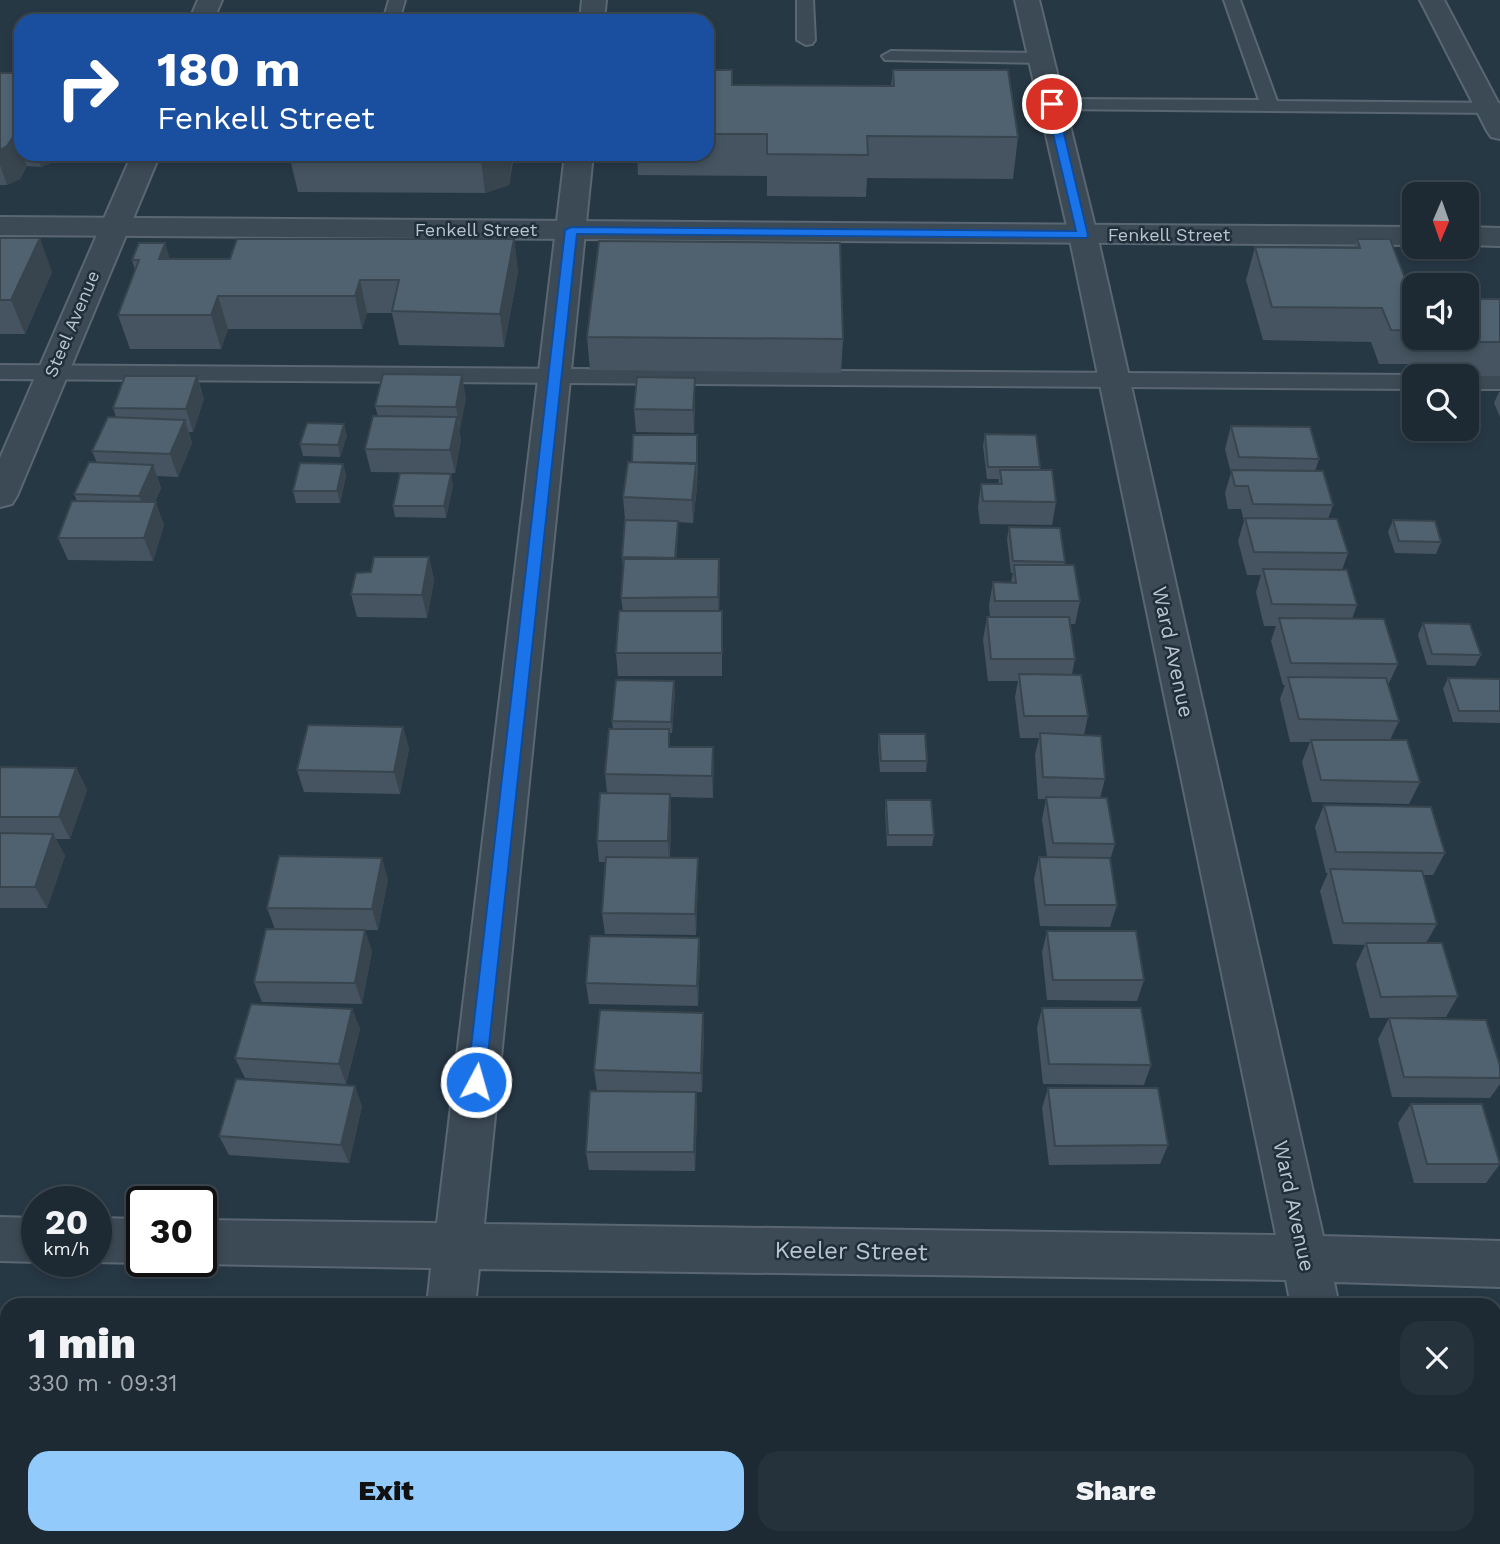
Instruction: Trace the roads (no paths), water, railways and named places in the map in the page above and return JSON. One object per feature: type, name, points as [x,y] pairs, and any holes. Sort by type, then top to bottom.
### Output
[{"type":"street","name":"Ward Avenue","points":[[1027,0],[1083,235],[1314,1298]]},
{"type":"street","points":[[1432,0],[1494,108],[1500,131]]},
{"type":"street","name":"Steel Avenue","points":[[0,496],[143,161]]},
{"type":"street","points":[[452,1298],[578,161]]},
{"type":"street","name":"Fenkell Street","points":[[0,226],[1402,236]]},
{"type":"street","points":[[1479,236],[1500,237]]},
{"type":"street","points":[[0,1239],[21,1240]]},
{"type":"street","name":"Keeler Street","points":[[217,1242],[1306,1258],[1500,1264]]},
{"type":"lane","points":[[804,0],[806,40]]},
{"type":"lane","points":[[1232,0],[1270,106]]},
{"type":"lane","points":[[891,56],[1041,58]]},
{"type":"lane","points":[[1052,104],[1494,108]]},
{"type":"lane","points":[[0,372],[1402,382]]},
{"type":"lane","points":[[1479,382],[1500,382]]}]
